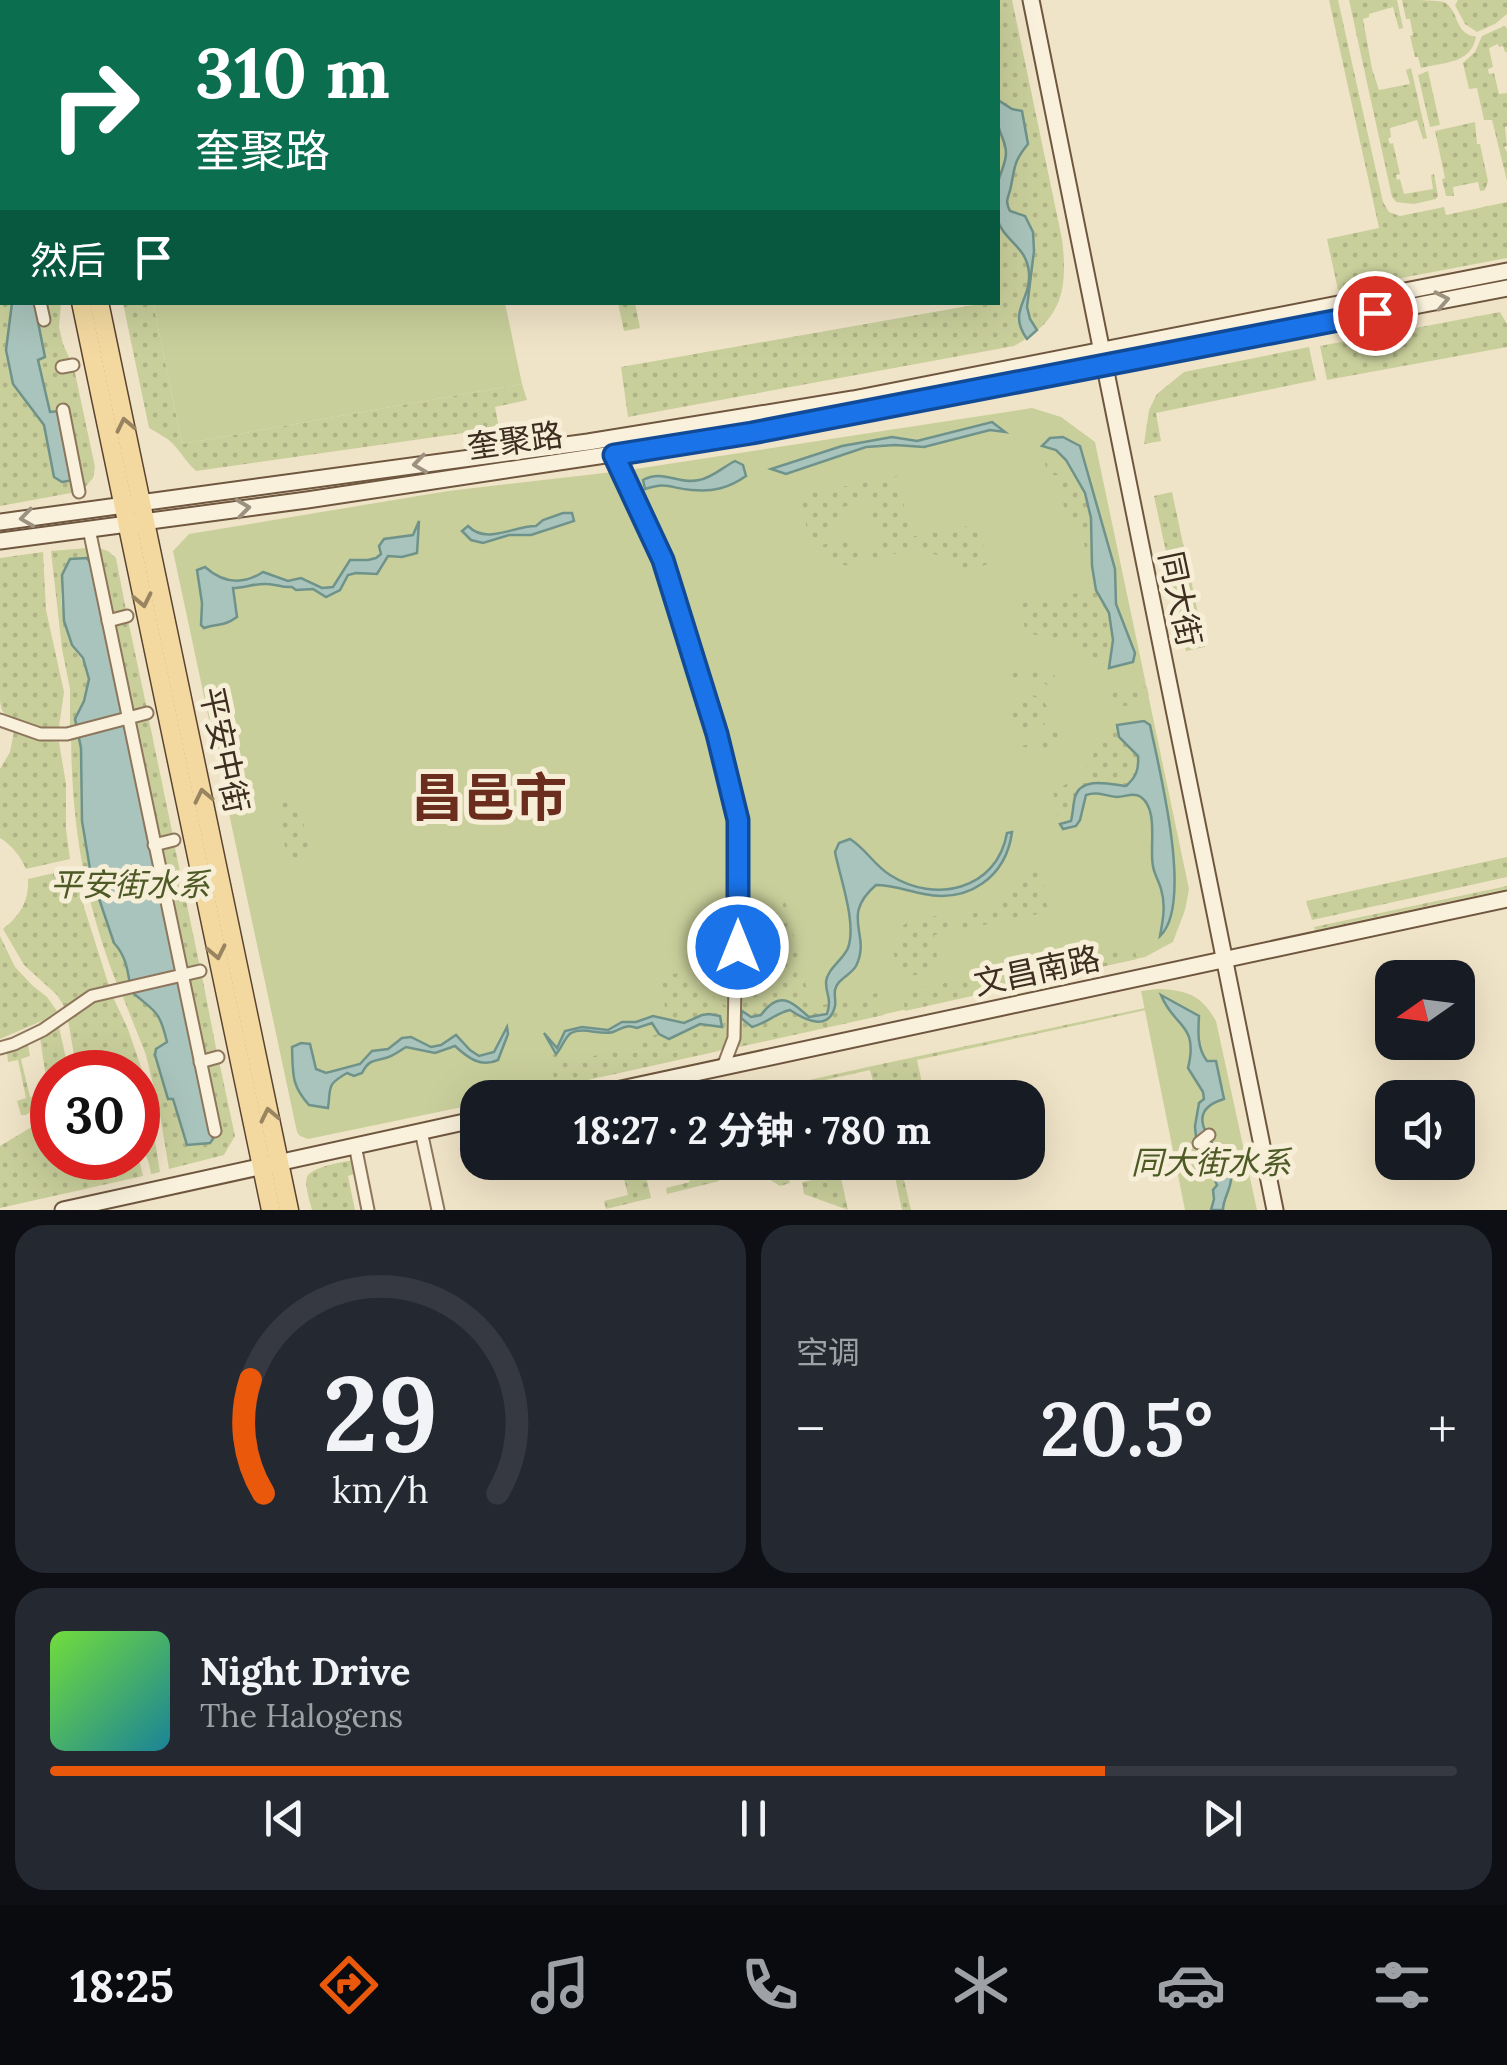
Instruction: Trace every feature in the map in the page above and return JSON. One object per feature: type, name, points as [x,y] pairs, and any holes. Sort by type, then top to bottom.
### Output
[{"type":"main road","name":"同大街","points":[[1031,0],[1275,1210]]},
{"type":"main road","name":"奎聚路","points":[[0,522],[308,500],[752,433],[1507,270]]},
{"type":"main road","name":"奎聚路","points":[[0,541],[89,528],[134,513],[854,399],[1507,288]]},
{"type":"main road","name":"平安中街","points":[[82,305],[134,513],[271,1165],[289,1210]]},
{"type":"main road","name":"平安中街","points":[[99,305],[134,513]]},
{"type":"main road","name":"文昌南路","points":[[662,1080],[1507,899]]},
{"type":"main road","points":[[63,1210],[460,1123]]},
{"type":"main road","name":"平安中街","points":[[271,1165],[271,1210]]},
{"type":"street","points":[[41,305],[44,320]]},
{"type":"street","points":[[63,410],[79,492]]},
{"type":"street","points":[[614,455],[663,560],[717,734],[738,820],[734,1038],[723,1067]]},
{"type":"street","points":[[89,528],[215,1132]]},
{"type":"street","points":[[108,620],[128,616]]},
{"type":"street","points":[[0,720],[40,734],[67,734],[148,713]]},
{"type":"street","points":[[154,846],[174,840]]},
{"type":"street","points":[[0,1048],[43,1030],[92,996],[200,971]]},
{"type":"street","points":[[200,1062],[218,1057]]},
{"type":"street","points":[[421,1131],[438,1210]]},
{"type":"street","points":[[354,1145],[368,1210]]},
{"type":"green space","points":[[1000,0],[1012,0],[1062,239],[1064,273],[1059,302],[1043,325],[1014,346],[628,417],[621,367],[974,305],[1000,305]]},
{"type":"green space","points":[[1329,0],[1338,0],[1383,202],[1389,212],[1400,216],[1444,207],[1446,215],[1507,202],[1507,258],[1338,290],[1327,239],[1379,228]]},
{"type":"green space","points":[[1349,0],[1397,0],[1403,28],[1399,29],[1393,7],[1363,19],[1372,69],[1379,90],[1410,84],[1406,70],[1411,68],[1427,138],[1423,139],[1417,120],[1390,128],[1388,139],[1393,143],[1400,174],[1396,175],[1397,180],[1400,179],[1404,194],[1433,189],[1434,174],[1436,199],[1414,204],[1396,202],[1392,197]]},
{"type":"green space","points":[[1402,0],[1444,2],[1460,27],[1476,37],[1469,52],[1455,60],[1421,68]]},
{"type":"green space","points":[[1458,0],[1507,0],[1507,14],[1477,32],[1465,24],[1455,5]]},
{"type":"green space","points":[[1504,26],[1507,52],[1498,44],[1489,48],[1493,67],[1488,69],[1489,74],[1494,73],[1499,94],[1507,93],[1507,181],[1492,120],[1484,120],[1477,88],[1469,89],[1463,63],[1475,52],[1482,36]]},
{"type":"green space","points":[[1428,71],[1440,125],[1430,127],[1418,75]]},
{"type":"green space","points":[[1475,122],[1488,181],[1485,190],[1480,191],[1478,182],[1453,187],[1454,196],[1446,196],[1435,131]]},
{"type":"green space","points":[[0,305],[61,305],[59,327],[74,368],[95,467],[93,478],[82,491],[0,506]]},
{"type":"green space","points":[[123,305],[153,305],[182,444],[522,384],[527,400],[495,407],[499,428],[196,471],[172,443],[149,428]]},
{"type":"green space","points":[[153,305],[505,305],[522,384],[182,444]]},
{"type":"green space","points":[[618,305],[635,305],[640,328],[624,331]]},
{"type":"green space","points":[[1500,312],[1507,324],[1507,347],[1327,380],[1320,346]]},
{"type":"green space","points":[[1309,347],[1316,380],[1156,413],[1161,441],[1144,444],[1149,410],[1157,394],[1184,372]]},
{"type":"green space","points":[[1032,408],[1061,417],[1095,442],[1189,889],[1173,942],[1145,957],[584,1080],[460,1080],[460,1108],[308,1139],[300,1136],[173,551],[189,534],[448,491],[622,471]]},
{"type":"green space","points":[[1043,450],[1070,472],[1085,493],[1091,518],[1096,590],[1109,612],[1113,640],[1110,661],[1092,668],[1065,640],[1026,633],[1019,604],[1093,590],[1081,528],[1069,530],[1057,475],[1047,476]]},
{"type":"green space","points":[[898,476],[910,537],[979,524],[987,564],[971,572],[929,553],[884,556],[869,501],[839,508],[843,530],[813,539],[808,535],[800,495]]},
{"type":"green space","points":[[1172,492],[1187,562],[1169,566],[1154,496]]},
{"type":"green space","points":[[847,538],[851,551],[875,546],[878,557],[845,565],[830,560],[815,547]]},
{"type":"green space","points":[[95,547],[116,558],[126,610],[110,614]]},
{"type":"green space","points":[[87,548],[92,565],[62,575],[61,602],[67,629],[89,679],[76,724],[70,727],[70,689],[51,551]]},
{"type":"green space","points":[[43,552],[46,610],[64,692],[59,727],[54,728],[12,719],[2,711],[0,700],[0,558]]},
{"type":"green space","points":[[1190,575],[1205,647],[1186,651],[1171,579]]},
{"type":"green space","points":[[128,620],[147,709],[130,712],[112,624]]},
{"type":"green space","points":[[1032,668],[1052,673],[1061,684],[1055,691],[1034,680],[1010,686],[1005,678]]},
{"type":"green space","points":[[1147,687],[1149,696],[1128,706],[1107,703],[1105,696],[1110,690]]},
{"type":"green space","points":[[1030,695],[1042,701],[1048,713],[1042,725],[1030,731],[1018,725],[1012,713],[1018,701]]},
{"type":"green space","points":[[149,720],[173,836],[156,839],[132,724]]},
{"type":"green space","points":[[1060,725],[1068,729],[1053,747],[1016,753],[1018,745],[1042,742]]},
{"type":"green space","points":[[1117,730],[1138,756],[1134,776],[1126,786],[1083,786],[1075,797],[1071,822],[1059,825],[1053,791],[1085,768],[1101,733]]},
{"type":"green space","points":[[14,731],[59,742],[66,784],[70,859],[26,869],[16,852],[0,838],[0,769],[10,752]]},
{"type":"green space","points":[[79,735],[81,810],[87,853],[103,913],[129,981],[117,984],[88,892],[77,833],[71,737]]},
{"type":"green space","points":[[278,798],[300,808],[309,848],[291,864],[276,805]]},
{"type":"green space","points":[[174,843],[200,967],[183,969],[158,851]]},
{"type":"green space","points":[[1507,857],[1507,877],[1312,920],[1306,901]]},
{"type":"green space","points":[[72,869],[109,986],[87,990],[65,1008],[57,995],[24,965],[3,929],[22,907],[28,879]]},
{"type":"green space","points":[[1033,870],[1041,872],[1048,912],[934,935],[939,972],[900,977],[892,948],[901,927],[925,915],[956,919],[991,908]]},
{"type":"green space","points":[[1507,886],[1315,930],[1314,927]]},
{"type":"green space","points":[[785,900],[809,998],[819,1005],[830,1004],[826,1015],[809,1017],[794,1002],[766,1008],[761,1015],[751,1017],[742,1011],[749,914],[758,906]]},
{"type":"green space","points":[[0,936],[15,967],[57,1011],[0,1039]]},
{"type":"green space","points":[[1134,947],[1137,959],[905,1011],[903,995],[909,990]]},
{"type":"green space","points":[[684,972],[726,1006],[725,1034],[719,1051],[588,1080],[554,1080],[549,1055],[565,1053],[568,1061],[630,1049],[629,1041],[673,1035],[720,1016],[667,1020],[660,976]]},
{"type":"green space","points":[[202,976],[217,1053],[202,1054],[186,985]]},
{"type":"green space","name":"同大街水系","points":[[1158,989],[1192,996],[1205,1005],[1216,1021],[1257,1210],[1185,1210],[1141,991]]},
{"type":"green space","points":[[131,991],[155,1012],[167,1042],[156,1050],[144,1050],[121,992]]},
{"type":"green space","points":[[877,993],[884,1015],[739,1047],[741,1018],[753,1027],[790,1010],[804,1019],[822,1022],[835,1001]]},
{"type":"green space","points":[[113,997],[135,1050],[73,1050],[68,1020],[100,1000]]},
{"type":"green space","points":[[1146,1010],[917,1060],[921,1080],[873,1080],[870,1070],[809,1080]]},
{"type":"green space","points":[[59,1027],[64,1050],[42,1050],[40,1038]]},
{"type":"green space","points":[[28,1045],[30,1056],[21,1059],[30,1097],[30,1112],[26,1115],[21,1115],[17,1101],[26,1098],[18,1060],[8,1062],[7,1053]]},
{"type":"green space","points":[[219,1061],[235,1136],[224,1155],[169,1169],[160,1115],[160,1072],[187,1145],[213,1139],[218,1132],[204,1070]]},
{"type":"green space","points":[[30,1128],[30,1180],[125,1180],[0,1208],[0,1146]]},
{"type":"green space","points":[[353,1160],[357,1173],[348,1176],[355,1210],[312,1210],[306,1184],[310,1173]]},
{"type":"green space","points":[[624,1180],[647,1180],[651,1198],[606,1209],[604,1201],[628,1195]]},
{"type":"green space","points":[[770,1180],[789,1180],[780,1186]]},
{"type":"green space","points":[[842,1180],[848,1210],[804,1194],[802,1182]]},
{"type":"green space","points":[[896,1180],[904,1180],[911,1210],[902,1210]]},
{"type":"green space","points":[[719,1181],[667,1194],[666,1188]]},
{"type":"water","points":[[1000,101],[1022,111],[1028,144],[1016,164],[1007,201],[1010,211],[1025,216],[1033,232],[1034,251],[1027,307],[1037,330],[1027,339],[1019,313],[1029,283],[1027,264],[1000,226],[1005,145],[1000,131]]},
{"type":"water","points":[[12,305],[37,305],[45,357],[38,360],[50,412],[59,411],[74,480],[62,482],[54,477],[44,425],[13,384],[6,350]]},
{"type":"water","points":[[992,422],[1005,432],[990,430],[924,447],[866,447],[786,474],[771,469],[842,446],[892,437],[917,441]]},
{"type":"water","points":[[1063,437],[1080,446],[1115,569],[1116,604],[1135,653],[1133,662],[1109,668],[1113,640],[1109,613],[1096,590],[1091,518],[1085,493],[1066,460],[1056,450],[1042,446],[1050,438]]},
{"type":"water","points":[[735,461],[743,465],[746,476],[733,484],[700,490],[665,486],[645,489],[643,480],[650,477],[699,480]]},
{"type":"water","points":[[563,513],[572,513],[574,521],[531,535],[509,535],[483,543],[471,540],[462,531],[468,526],[483,534],[500,533],[536,526]]},
{"type":"water","points":[[419,521],[417,553],[388,556],[377,574],[348,575],[340,590],[326,597],[313,589],[270,584],[233,588],[237,617],[204,628],[201,625],[197,570],[205,567],[233,580],[263,572],[288,581],[301,578],[322,588],[333,587],[350,560],[376,558],[381,554],[379,546],[384,539],[413,535]]},
{"type":"water","points":[[87,558],[92,565],[213,1139],[210,1143],[187,1145],[160,1072],[160,1050],[156,1049],[167,1042],[161,1023],[155,1012],[131,991],[124,960],[114,943],[91,875],[82,821],[81,748],[75,719],[89,679],[64,621],[62,575],[70,559]]},
{"type":"water","points":[[1144,721],[1150,725],[1160,772],[1174,867],[1170,920],[1160,936],[1163,901],[1153,866],[1152,820],[1147,803],[1135,795],[1090,794],[1086,795],[1076,826],[1063,829],[1060,824],[1071,821],[1075,797],[1083,786],[1126,786],[1132,779],[1138,756],[1119,737],[1117,725]]},
{"type":"water","points":[[1012,832],[1002,862],[983,883],[970,890],[940,896],[876,885],[865,896],[858,916],[860,955],[856,966],[836,986],[835,1006],[828,1019],[816,1022],[790,1010],[752,1027],[741,1018],[742,1011],[751,1017],[761,1015],[779,1000],[791,1003],[809,1017],[827,1014],[827,977],[846,952],[850,938],[849,913],[835,852],[839,843],[850,839],[884,871],[908,884],[944,889],[962,886],[991,868],[1007,833]]},
{"type":"water","points":[[1161,995],[1199,1016],[1201,1051],[1207,1061],[1216,1061],[1224,1099],[1209,1106],[1203,1115],[1203,1125],[1229,1169],[1230,1186],[1223,1210],[1211,1210],[1217,1185],[1196,1138],[1199,1103],[1204,1099],[1188,1068],[1188,1034]]},
{"type":"water","points":[[709,1014],[720,1016],[722,1027],[700,1024],[669,1039],[659,1034],[652,1023],[608,1033],[576,1031],[556,1054],[544,1033],[557,1048],[565,1031],[582,1027],[608,1030],[622,1022],[653,1016],[684,1023]]},
{"type":"water","points":[[507,1027],[498,1060],[480,1062],[455,1046],[435,1053],[406,1047],[372,1062],[362,1073],[347,1073],[336,1081],[331,1087],[328,1108],[309,1105],[294,1079],[292,1047],[301,1043],[310,1044],[316,1069],[326,1073],[360,1064],[372,1051],[388,1049],[402,1038],[411,1037],[431,1047],[456,1035],[479,1056],[494,1052]]},
{"type":"district","name":"昌邑市","points":[[489,798]]},
{"type":"route","points":[[738,947],[738,820],[717,734],[663,560],[614,455],[752,433],[1375,313]]},
{"type":"park label","name":"平安街水系","points":[[130,885]]}]
